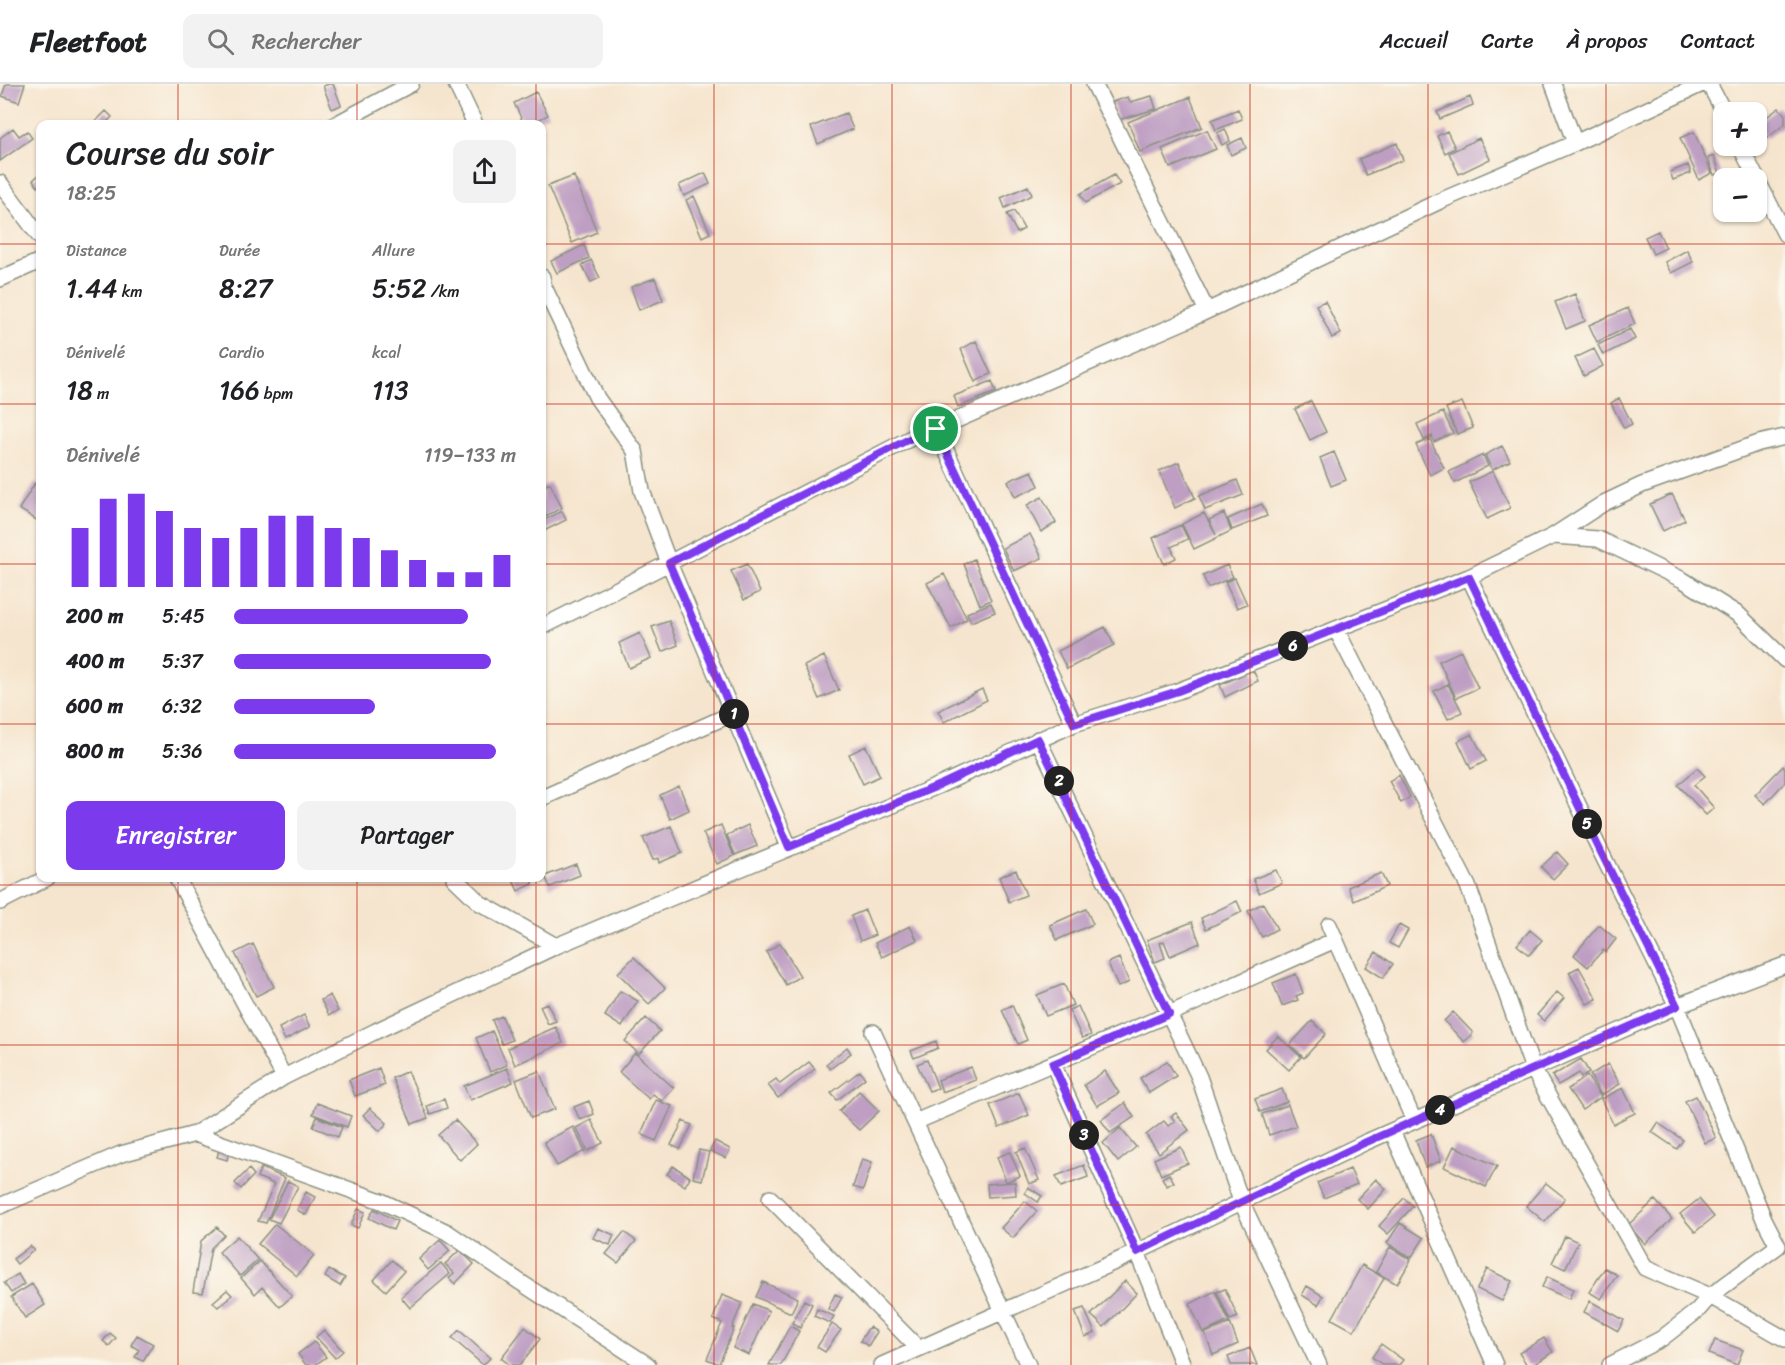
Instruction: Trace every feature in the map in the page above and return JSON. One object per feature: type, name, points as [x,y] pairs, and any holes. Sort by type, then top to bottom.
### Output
[{"type":"street","points":[[344,120],[411,84]]},
{"type":"street","points":[[456,84],[473,120]]},
{"type":"street","points":[[1094,84],[1207,311]]},
{"type":"street","points":[[1553,84],[1575,143]]},
{"type":"street","points":[[546,625],[915,436],[936,429],[1207,311],[1440,201],[1575,143],[1702,84]]},
{"type":"street","points":[[1709,84],[1719,102]]},
{"type":"street","points":[[1745,156],[1785,234]]},
{"type":"street","points":[[0,183],[36,232]]},
{"type":"street","points":[[0,279],[36,263]]},
{"type":"street","points":[[546,290],[597,398],[634,451],[642,491],[669,563],[789,847]]},
{"type":"street","points":[[936,429],[1074,724]]},
{"type":"street","points":[[0,1206],[121,1154],[195,1134],[284,1077],[376,1030],[556,946],[940,785],[1074,724],[1178,691],[1469,577],[1553,536],[1604,503],[1642,485],[1749,447],[1785,437]]},
{"type":"street","points":[[1553,536],[1598,539],[1683,580],[1739,615],[1785,660]]},
{"type":"street","points":[[1469,577],[1677,1006],[1764,1219],[1781,1244],[1710,1296],[1696,1311],[1661,1339],[1610,1365]]},
{"type":"street","points":[[1336,629],[1468,886],[1533,1069],[1645,1268],[1710,1296],[1785,1339]]},
{"type":"street","points":[[546,796],[734,713]]},
{"type":"street","points":[[1038,739],[1199,1077],[1241,1201],[1319,1365]]},
{"type":"street","points":[[0,902],[39,882]]},
{"type":"street","points":[[179,882],[284,1077]]},
{"type":"street","points":[[458,882],[480,903],[556,946]]},
{"type":"street","points":[[1329,925],[1414,1121]]},
{"type":"street","points":[[915,1122],[1169,1014],[1335,940]]},
{"type":"street","points":[[882,1365],[1137,1252],[1414,1121],[1677,1006],[1785,965]]},
{"type":"street","points":[[873,1032],[1028,1365]]},
{"type":"street","points":[[1053,1064],[1137,1252],[1183,1365]]},
{"type":"street","points":[[1392,1131],[1495,1365]]},
{"type":"street","points":[[195,1134],[381,1201],[447,1232],[648,1365]]},
{"type":"street","points":[[771,1198],[918,1348]]},
{"type":"building","points":[[6,84],[25,84],[19,102],[2,96]]},
{"type":"building","points":[[333,84],[341,105],[332,109],[323,86]]},
{"type":"building","points":[[536,92],[548,115],[538,120],[522,120],[514,103]]},
{"type":"building","points":[[1152,96],[1156,109],[1118,120],[1112,102],[1128,97],[1130,102]]},
{"type":"building","points":[[1190,97],[1202,127],[1140,152],[1128,122]]},
{"type":"building","points":[[1470,97],[1473,105],[1440,119],[1437,112]]},
{"type":"building","points":[[1779,108],[1785,115],[1785,124],[1767,138],[1767,117]]},
{"type":"building","points":[[1238,109],[1242,119],[1216,130],[1212,120]]},
{"type":"building","points":[[106,111],[112,117],[109,120],[97,120]]},
{"type":"building","points":[[846,113],[853,129],[818,144],[811,127]]},
{"type":"building","points":[[13,128],[19,136],[27,131],[32,138],[0,161],[0,138]]},
{"type":"building","points":[[1225,129],[1230,141],[1222,145],[1217,133]]},
{"type":"building","points":[[1207,130],[1216,149],[1170,168],[1162,149]]},
{"type":"building","points":[[1447,131],[1455,148],[1445,153],[1437,136]]},
{"type":"building","points":[[1694,132],[1712,173],[1699,180],[1680,138]]},
{"type":"building","points":[[1242,138],[1246,148],[1231,155],[1227,145]]},
{"type":"building","points":[[1479,138],[1490,159],[1459,174],[1449,153]]},
{"type":"building","points":[[1397,143],[1403,160],[1366,175],[1359,159]]},
{"type":"building","points":[[1714,156],[1718,168],[1713,168],[1713,172],[1708,158]]},
{"type":"building","points":[[1688,165],[1691,173],[1673,180],[1670,172]]},
{"type":"building","points":[[705,173],[710,184],[684,196],[679,185]]},
{"type":"building","points":[[1114,175],[1120,184],[1085,203],[1080,194]]},
{"type":"building","points":[[574,176],[597,232],[572,243],[548,186]]},
{"type":"building","points":[[1028,186],[1032,195],[1005,208],[1001,198]]},
{"type":"building","points":[[694,196],[710,233],[702,237],[686,200]]},
{"type":"building","points":[[1014,211],[1024,229],[1017,233],[1007,214]]},
{"type":"building","points":[[1658,231],[1666,248],[1653,254],[1645,237]]},
{"type":"building","points":[[584,245],[589,258],[557,273],[551,261]]},
{"type":"building","points":[[1687,250],[1693,262],[1671,273],[1665,262]]},
{"type":"building","points":[[591,260],[600,278],[591,282],[582,265]]},
{"type":"building","points":[[655,278],[663,300],[639,310],[631,287]]},
{"type":"building","points":[[1575,294],[1585,321],[1566,329],[1555,302]]},
{"type":"building","points":[[1325,301],[1341,334],[1332,338],[1316,305]]},
{"type":"building","points":[[1628,308],[1635,324],[1597,342],[1589,325]]},
{"type":"building","points":[[1630,329],[1635,339],[1603,355],[1598,345]]},
{"type":"building","points":[[976,341],[991,374],[975,382],[961,349]]},
{"type":"building","points":[[1594,349],[1603,366],[1584,376],[1575,358]]},
{"type":"building","points":[[992,381],[996,392],[958,407],[954,396]]},
{"type":"building","points":[[1619,398],[1632,424],[1624,428],[1611,403]]},
{"type":"building","points":[[1311,401],[1326,432],[1310,440],[1295,409]]},
{"type":"building","points":[[1462,402],[1473,428],[1457,434],[1446,408]]},
{"type":"building","points":[[1443,412],[1453,433],[1434,442],[1432,436],[1424,440],[1417,424]]},
{"type":"building","points":[[1430,439],[1444,468],[1430,475],[1416,445]]},
{"type":"building","points":[[1502,446],[1510,461],[1492,470],[1485,455]]},
{"type":"building","points":[[1334,452],[1346,480],[1331,486],[1320,458]]},
{"type":"building","points":[[1483,455],[1488,466],[1455,483],[1449,472]]},
{"type":"building","points":[[1179,462],[1195,498],[1175,508],[1159,471]]},
{"type":"building","points":[[1032,471],[1039,486],[1015,497],[1008,481]]},
{"type":"building","points":[[1493,471],[1510,508],[1487,519],[1469,482]]},
{"type":"building","points":[[1237,480],[1243,495],[1205,510],[1199,496]]},
{"type":"building","points":[[35,483],[36,484],[36,520],[19,509]]},
{"type":"building","points":[[550,483],[562,508],[546,516],[546,485]]},
{"type":"building","points":[[1672,494],[1685,520],[1663,531],[1650,504]]},
{"type":"building","points":[[1042,497],[1056,523],[1041,532],[1027,505]]},
{"type":"building","points":[[1262,504],[1267,516],[1232,530],[1228,519]]},
{"type":"building","points":[[562,511],[566,520],[546,530],[546,519]]},
{"type":"building","points":[[1204,513],[1216,535],[1209,520],[1224,513],[1231,531],[1194,549],[1182,524]]},
{"type":"building","points":[[1181,525],[1188,539],[1171,547],[1176,558],[1164,564],[1153,538]]},
{"type":"building","points":[[1030,534],[1042,558],[1014,571],[1003,548]]},
{"type":"building","points":[[974,559],[991,600],[980,605],[964,564]]},
{"type":"building","points":[[747,564],[760,592],[744,600],[731,571]]},
{"type":"building","points":[[1227,565],[1233,577],[1208,588],[1203,576]]},
{"type":"building","points":[[944,574],[967,619],[951,628],[927,583]]},
{"type":"building","points":[[1235,578],[1247,604],[1237,608],[1225,582]]},
{"type":"building","points":[[991,603],[995,612],[971,622],[967,613]]},
{"type":"building","points":[[669,621],[678,645],[662,652],[652,627]]},
{"type":"building","points":[[1105,627],[1114,645],[1067,669],[1058,651]]},
{"type":"building","points":[[640,633],[651,658],[629,668],[619,643]]},
{"type":"building","points":[[1461,651],[1478,688],[1456,698],[1439,661]]},
{"type":"building","points":[[824,656],[839,690],[819,699],[804,666]]},
{"type":"building","points":[[1253,670],[1258,681],[1225,697],[1220,685]]},
{"type":"building","points":[[1448,684],[1462,712],[1448,719],[1434,691]]},
{"type":"building","points":[[982,689],[987,700],[944,722],[938,711]]},
{"type":"building","points":[[1472,734],[1486,761],[1471,769],[1458,741]]},
{"type":"building","points":[[866,746],[880,776],[863,784],[849,754]]},
{"type":"building","points":[[1783,766],[1785,782],[1765,804],[1755,795]]},
{"type":"building","points":[[1697,768],[1705,776],[1694,785],[1714,808],[1706,815],[1678,785]]},
{"type":"building","points":[[1399,775],[1410,797],[1401,803],[1389,781]]},
{"type":"building","points":[[679,786],[689,810],[670,819],[660,795]]},
{"type":"building","points":[[721,825],[734,856],[717,864],[703,833]]},
{"type":"building","points":[[748,825],[757,846],[735,855],[727,835]]},
{"type":"building","points":[[671,826],[682,853],[659,863],[658,858],[653,860],[643,838]]},
{"type":"building","points":[[1557,852],[1568,864],[1553,879],[1541,867]]},
{"type":"building","points":[[576,864],[580,875],[550,887],[546,876]]},
{"type":"building","points":[[1016,870],[1026,895],[1009,902],[999,877]]},
{"type":"building","points":[[1276,870],[1282,883],[1259,893],[1253,879]]},
{"type":"building","points":[[1381,873],[1387,886],[1354,901],[1348,887]]},
{"type":"building","points":[[514,882],[532,882],[533,884],[518,891]]},
{"type":"building","points":[[1237,901],[1242,912],[1206,929],[1201,918]]},
{"type":"building","points":[[1263,903],[1277,929],[1262,937],[1248,911]]},
{"type":"building","points":[[1086,909],[1093,924],[1057,940],[1050,925]]},
{"type":"building","points":[[865,910],[875,935],[860,941],[851,916]]},
{"type":"building","points":[[1192,922],[1200,943],[1170,956],[1164,941],[1160,943],[1165,958],[1155,962],[1147,940]]},
{"type":"building","points":[[1399,925],[1408,930],[1398,948],[1389,943]]},
{"type":"building","points":[[1599,925],[1616,939],[1606,952],[1603,950],[1588,967],[1574,955]]},
{"type":"building","points":[[910,926],[917,940],[882,957],[875,943]]},
{"type":"building","points":[[1530,930],[1542,940],[1529,955],[1517,945]]},
{"type":"building","points":[[780,943],[800,976],[786,985],[766,952]]},
{"type":"building","points":[[253,944],[274,987],[256,996],[235,953]]},
{"type":"building","points":[[1376,952],[1393,964],[1383,978],[1366,967]]},
{"type":"building","points":[[634,957],[665,988],[649,1004],[618,973]]},
{"type":"building","points":[[1119,958],[1129,982],[1118,987],[1108,963]]},
{"type":"building","points":[[1579,967],[1597,999],[1587,1004],[1569,972]]},
{"type":"building","points":[[1296,974],[1303,993],[1296,996],[1298,1000],[1282,1006],[1273,983]]},
{"type":"building","points":[[1064,984],[1073,1005],[1046,1016],[1037,995]]},
{"type":"building","points":[[620,991],[638,1001],[622,1027],[605,1016]]},
{"type":"building","points":[[1557,992],[1564,998],[1544,1021],[1537,1015]]},
{"type":"building","points":[[330,995],[338,1011],[329,1015],[321,1000]]},
{"type":"building","points":[[547,1003],[556,1021],[548,1024],[540,1006]]},
{"type":"building","points":[[1012,1005],[1027,1040],[1018,1044],[1002,1010]]},
{"type":"building","points":[[1078,1006],[1091,1035],[1082,1038],[1069,1010]]},
{"type":"building","points":[[1453,1012],[1473,1033],[1464,1042],[1444,1021]]},
{"type":"building","points":[[304,1015],[310,1027],[285,1040],[279,1028]]},
{"type":"building","points":[[502,1016],[512,1040],[502,1044],[492,1020]]},
{"type":"building","points":[[646,1018],[660,1031],[639,1054],[625,1041]]},
{"type":"building","points":[[1312,1021],[1326,1034],[1304,1058],[1290,1045]]},
{"type":"building","points":[[556,1027],[563,1043],[515,1065],[508,1048]]},
{"type":"building","points":[[492,1031],[507,1065],[490,1072],[476,1038]]},
{"type":"building","points":[[1278,1036],[1301,1057],[1289,1070],[1266,1049]]},
{"type":"building","points":[[936,1041],[938,1048],[914,1058],[911,1051]]},
{"type":"building","points":[[847,1047],[851,1053],[830,1069],[826,1064]]},
{"type":"building","points":[[635,1053],[674,1088],[662,1101],[653,1094],[649,1099],[619,1072]]},
{"type":"building","points":[[1581,1059],[1589,1072],[1581,1077],[1579,1073],[1558,1085],[1552,1076]]},
{"type":"building","points":[[927,1060],[938,1088],[929,1091],[917,1064]]},
{"type":"building","points":[[1167,1061],[1176,1076],[1149,1093],[1140,1078]]},
{"type":"building","points":[[809,1062],[815,1069],[778,1098],[768,1085],[776,1079],[780,1084]]},
{"type":"building","points":[[1608,1064],[1620,1084],[1601,1095],[1590,1075]]},
{"type":"building","points":[[971,1067],[976,1080],[942,1092],[938,1080]]},
{"type":"building","points":[[379,1068],[385,1085],[355,1096],[349,1080]]},
{"type":"building","points":[[507,1068],[513,1082],[470,1100],[464,1086]]},
{"type":"building","points":[[408,1071],[428,1118],[412,1124],[392,1078]]},
{"type":"building","points":[[539,1071],[555,1109],[531,1118],[516,1080]]},
{"type":"building","points":[[860,1071],[865,1078],[837,1100],[831,1093]]},
{"type":"building","points":[[1105,1071],[1119,1093],[1097,1106],[1084,1085]]},
{"type":"building","points":[[1587,1076],[1601,1097],[1582,1110],[1568,1089]]},
{"type":"building","points":[[1623,1088],[1635,1113],[1613,1124],[1601,1099]]},
{"type":"building","points":[[1282,1089],[1287,1102],[1260,1112],[1255,1099]]},
{"type":"building","points":[[859,1091],[879,1111],[859,1130],[839,1111]]},
{"type":"building","points":[[1019,1093],[1029,1115],[999,1128],[990,1105]]},
{"type":"building","points":[[1696,1096],[1716,1138],[1705,1143],[1685,1101]]},
{"type":"building","points":[[444,1099],[447,1108],[430,1114],[427,1106]]},
{"type":"building","points":[[656,1100],[672,1106],[656,1141],[641,1134]]},
{"type":"building","points":[[589,1101],[594,1114],[580,1120],[574,1107]]},
{"type":"building","points":[[317,1103],[351,1116],[347,1127],[313,1114]]},
{"type":"building","points":[[1125,1103],[1134,1117],[1110,1133],[1101,1120]]},
{"type":"building","points":[[1288,1105],[1296,1126],[1269,1135],[1262,1114]]},
{"type":"building","points":[[370,1108],[387,1123],[380,1131],[363,1115]]},
{"type":"building","points":[[1176,1113],[1189,1130],[1159,1153],[1146,1135],[1164,1121],[1168,1126],[1175,1121],[1171,1116]]},
{"type":"building","points":[[317,1117],[342,1127],[338,1137],[313,1127]]},
{"type":"building","points":[[455,1120],[477,1144],[460,1160],[438,1135]]},
{"type":"building","points":[[591,1120],[603,1143],[588,1151],[576,1128]]},
{"type":"building","points":[[683,1121],[692,1125],[680,1149],[671,1145]]},
{"type":"building","points":[[1658,1123],[1683,1140],[1677,1149],[1652,1132]]},
{"type":"building","points":[[573,1127],[585,1151],[557,1166],[544,1142]]},
{"type":"building","points":[[1120,1128],[1136,1147],[1118,1162],[1103,1143]]},
{"type":"building","points":[[1431,1134],[1441,1161],[1425,1167],[1416,1140]]},
{"type":"building","points":[[715,1141],[730,1149],[726,1158],[710,1151]]},
{"type":"building","points":[[221,1144],[230,1147],[227,1160],[217,1157]]},
{"type":"building","points":[[1454,1146],[1497,1166],[1486,1187],[1444,1167]]},
{"type":"building","points":[[1181,1147],[1188,1163],[1161,1175],[1154,1159]]},
{"type":"building","points":[[1025,1148],[1039,1180],[1029,1184],[1016,1152]]},
{"type":"building","points":[[699,1150],[709,1152],[702,1180],[693,1178]]},
{"type":"building","points":[[1010,1152],[1020,1176],[1006,1182],[997,1157]]},
{"type":"building","points":[[862,1159],[872,1162],[863,1190],[853,1187]]},
{"type":"building","points":[[1084,1165],[1088,1177],[1061,1187],[1056,1176]]},
{"type":"building","points":[[673,1166],[690,1177],[685,1186],[667,1174]]},
{"type":"building","points":[[261,1168],[285,1178],[266,1223],[258,1221],[274,1184],[257,1177]]},
{"type":"building","points":[[249,1169],[254,1175],[241,1189],[235,1183]]},
{"type":"building","points":[[1350,1169],[1357,1184],[1324,1198],[1317,1183]]},
{"type":"building","points":[[1169,1174],[1174,1182],[1167,1186],[1162,1178]]},
{"type":"building","points":[[1376,1179],[1386,1189],[1368,1209],[1357,1199]]},
{"type":"building","points":[[288,1181],[298,1186],[279,1223],[269,1219]]},
{"type":"building","points":[[1015,1182],[1016,1195],[988,1197],[987,1184]]},
{"type":"building","points":[[1546,1183],[1565,1198],[1545,1222],[1526,1206]]},
{"type":"building","points":[[1028,1187],[1042,1196],[1038,1202],[1025,1193]]},
{"type":"building","points":[[306,1192],[315,1197],[306,1215],[297,1210]]},
{"type":"building","points":[[1404,1198],[1413,1206],[1388,1234],[1379,1226]]},
{"type":"building","points":[[1699,1199],[1714,1217],[1695,1232],[1680,1214]]},
{"type":"building","points":[[1655,1200],[1672,1219],[1645,1244],[1628,1225]]},
{"type":"building","points":[[1025,1201],[1037,1211],[1013,1238],[1001,1228]]},
{"type":"building","points":[[358,1209],[365,1212],[358,1228],[351,1225]]},
{"type":"building","points":[[374,1209],[397,1221],[393,1230],[369,1218]]},
{"type":"building","points":[[1400,1223],[1424,1238],[1411,1258],[1387,1243]]},
{"type":"building","points":[[275,1224],[314,1255],[297,1276],[258,1244]]},
{"type":"building","points":[[217,1227],[224,1235],[211,1248],[203,1293],[193,1292],[201,1241]]},
{"type":"building","points":[[598,1228],[614,1235],[610,1245],[593,1238]]},
{"type":"building","points":[[624,1232],[636,1241],[618,1263],[606,1254]]},
{"type":"building","points":[[237,1236],[258,1260],[240,1276],[219,1252]]},
{"type":"building","points":[[1565,1236],[1578,1242],[1565,1269],[1552,1263]]},
{"type":"building","points":[[440,1240],[450,1251],[428,1270],[419,1259]]},
{"type":"building","points":[[30,1246],[34,1250],[17,1264],[13,1259]]},
{"type":"building","points":[[1390,1247],[1411,1260],[1397,1284],[1376,1272]]},
{"type":"building","points":[[460,1250],[474,1264],[455,1284],[449,1278],[454,1273],[445,1264]]},
{"type":"building","points":[[392,1260],[404,1271],[386,1291],[374,1280]]},
{"type":"building","points":[[260,1261],[292,1296],[280,1307],[262,1287],[255,1294],[241,1278]]},
{"type":"building","points":[[441,1263],[450,1274],[410,1308],[401,1297]]},
{"type":"building","points":[[1362,1265],[1384,1278],[1354,1331],[1332,1319]]},
{"type":"building","points":[[1605,1268],[1617,1275],[1601,1299],[1589,1292]]},
{"type":"building","points":[[1487,1269],[1512,1281],[1502,1301],[1477,1289]]},
{"type":"building","points":[[329,1270],[345,1278],[340,1286],[325,1277]]},
{"type":"building","points":[[18,1274],[24,1284],[11,1293],[4,1283]]},
{"type":"building","points":[[1547,1277],[1573,1289],[1569,1299],[1542,1287]]},
{"type":"building","points":[[1125,1281],[1137,1293],[1104,1327],[1091,1315]]},
{"type":"building","points":[[763,1282],[798,1298],[791,1313],[756,1297]]},
{"type":"building","points":[[32,1284],[45,1305],[25,1318],[11,1297]]},
{"type":"building","points":[[1307,1286],[1323,1296],[1318,1305],[1302,1295]]},
{"type":"building","points":[[1225,1289],[1238,1317],[1230,1320],[1217,1292]]},
{"type":"building","points":[[227,1290],[232,1295],[218,1307],[213,1302]]},
{"type":"building","points":[[1215,1291],[1229,1321],[1203,1333],[1190,1304]]},
{"type":"building","points":[[835,1294],[842,1297],[834,1312],[828,1309]]},
{"type":"building","points":[[722,1295],[742,1303],[719,1364],[707,1359],[722,1323],[713,1319]]},
{"type":"building","points":[[804,1300],[812,1304],[800,1328],[792,1323]]},
{"type":"building","points":[[1590,1301],[1624,1320],[1618,1331],[1584,1312]]},
{"type":"building","points":[[753,1304],[769,1311],[749,1355],[733,1348]]},
{"type":"building","points":[[1084,1308],[1095,1333],[1085,1337],[1075,1311]]},
{"type":"building","points":[[817,1309],[834,1316],[830,1323],[814,1316]]},
{"type":"building","points":[[1230,1323],[1238,1344],[1213,1355],[1205,1333]]},
{"type":"building","points":[[832,1324],[841,1330],[825,1352],[817,1347]]},
{"type":"building","points":[[790,1326],[799,1331],[781,1365],[769,1365]]},
{"type":"building","points":[[525,1327],[540,1339],[520,1365],[510,1365],[501,1358]]},
{"type":"building","points":[[869,1327],[877,1332],[868,1346],[860,1341]]},
{"type":"building","points":[[324,1330],[343,1351],[335,1358],[316,1337]]},
{"type":"building","points":[[459,1330],[490,1358],[483,1365],[452,1338]]},
{"type":"building","points":[[110,1333],[116,1338],[109,1346],[103,1341]]},
{"type":"building","points":[[137,1335],[153,1344],[143,1361],[135,1357],[139,1350],[131,1345]]},
{"type":"building","points":[[1544,1338],[1553,1352],[1533,1365],[1527,1365],[1519,1353]]},
{"type":"building","points":[[1715,1340],[1743,1350],[1737,1365],[1709,1354]]},
{"type":"building","points":[[314,1342],[326,1357],[315,1365],[306,1365],[298,1354]]},
{"type":"building","points":[[1381,1344],[1403,1360],[1399,1365],[1383,1365],[1372,1357]]},
{"type":"building","points":[[1250,1348],[1257,1365],[1231,1365],[1228,1357]]},
{"type":"route","points":[[936,429],[1074,724],[1178,691],[1469,577],[1677,1006],[1364,1143],[1137,1252],[1053,1064],[1169,1014],[1038,739],[940,785],[789,847],[669,563],[915,436],[936,429]]}]
